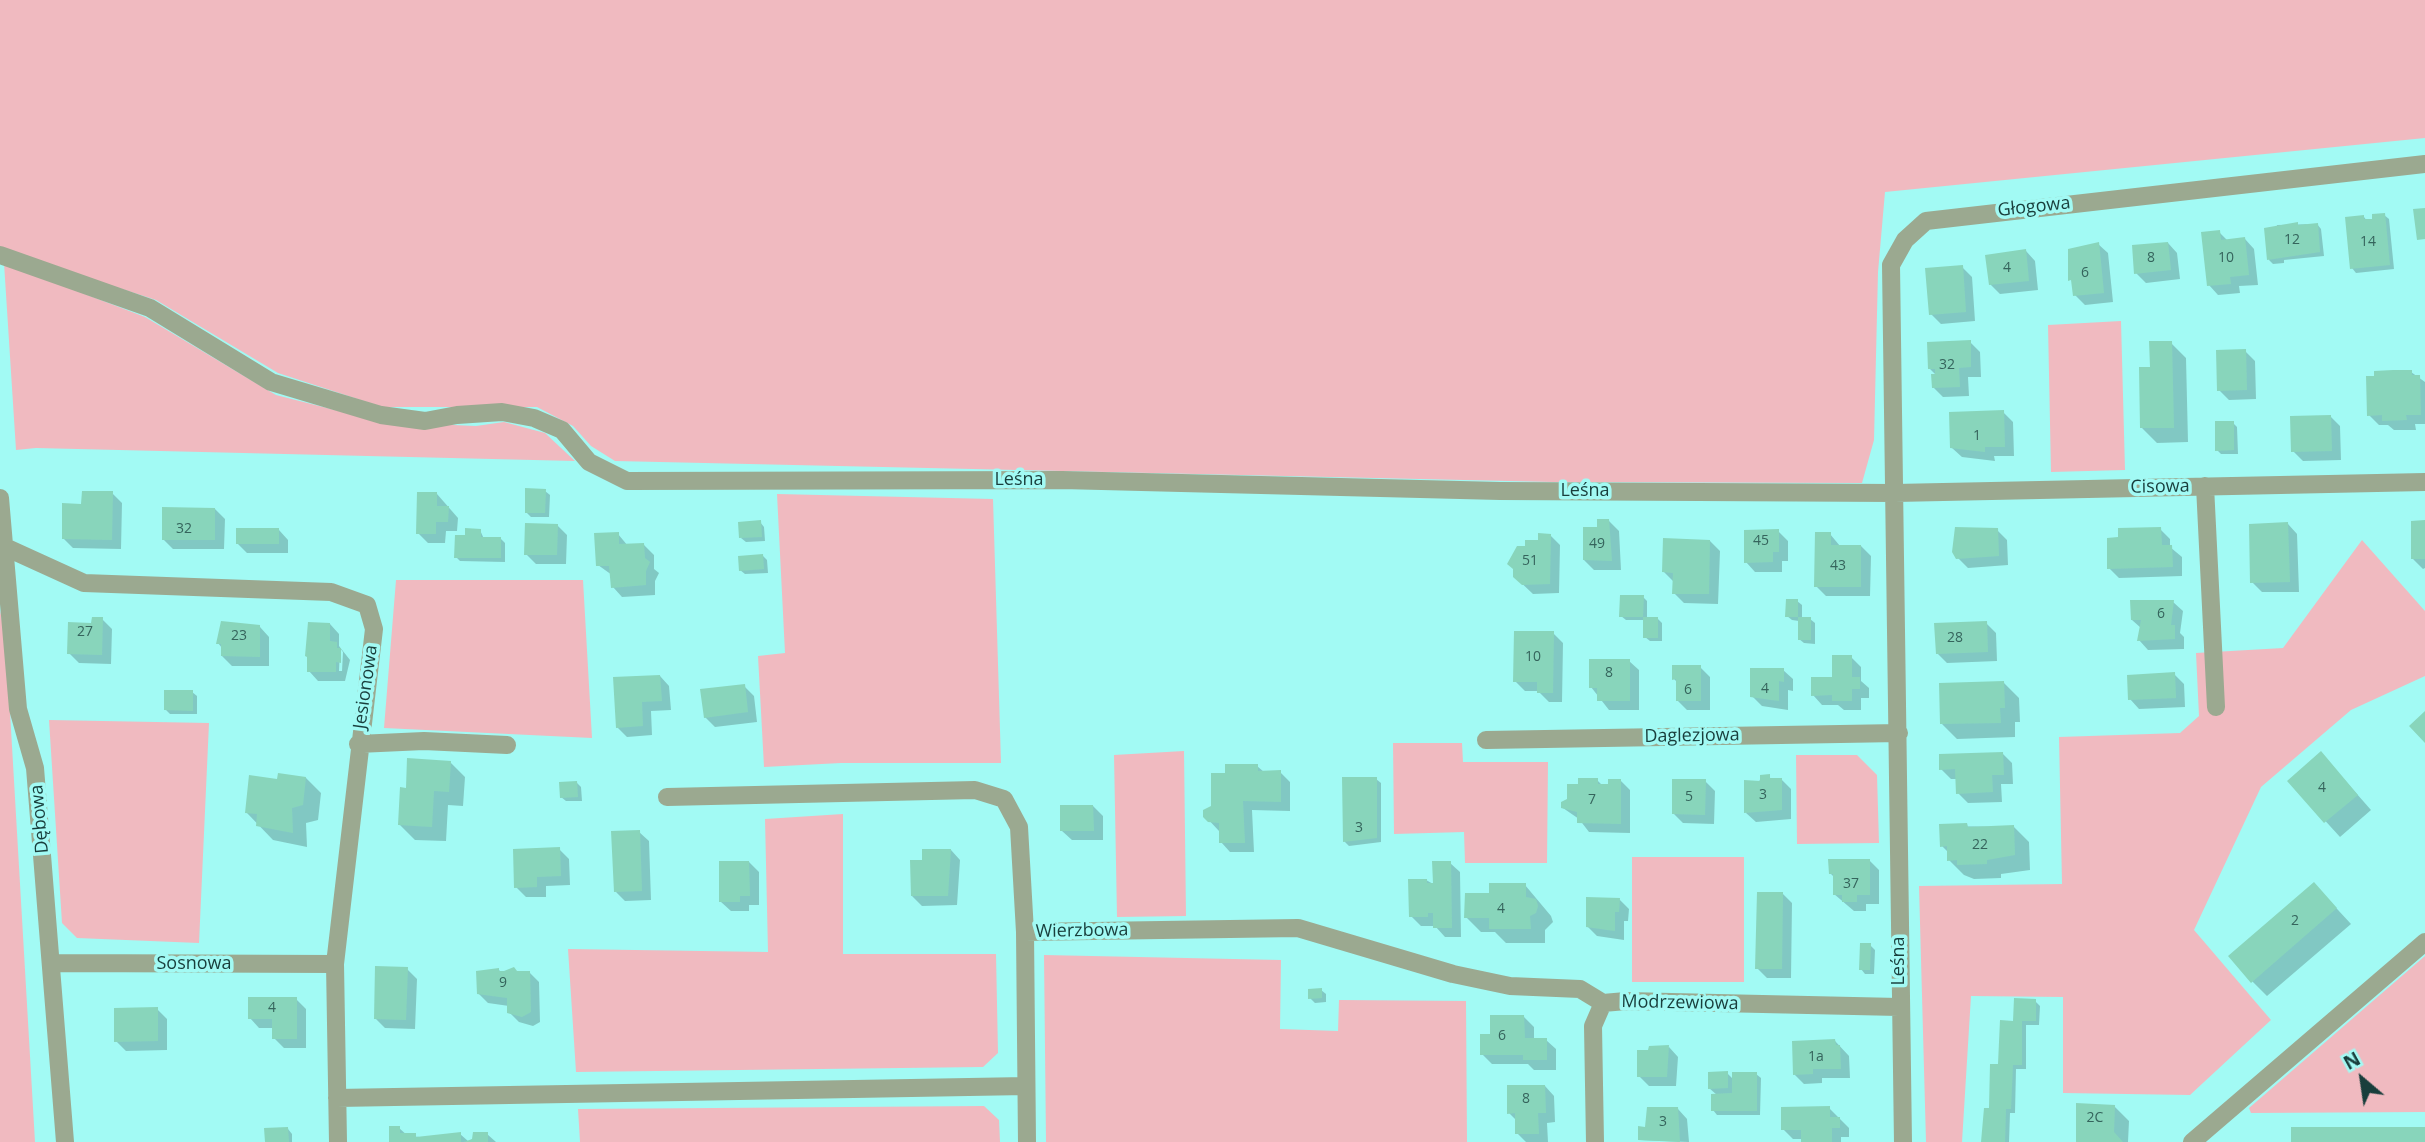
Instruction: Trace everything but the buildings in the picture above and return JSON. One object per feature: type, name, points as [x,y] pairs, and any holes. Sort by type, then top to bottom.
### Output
[{"type":"street","name":"Głogowa","points":[[1895,493],[1891,265],[1905,240],[1926,221],[2425,164]]},
{"type":"street","name":"Leśna","points":[[0,255],[150,308],[271,382],[381,415],[425,421],[457,415],[502,412],[534,418],[562,430],[589,463],[627,481],[1062,480],[1500,491],[1895,493],[1899,733],[1899,1007],[1903,1142]]},
{"type":"street","name":"Cisowa","points":[[1895,493],[2425,482]]},
{"type":"street","points":[[2205,486],[2216,707]]},
{"type":"street","name":"Dębowa","points":[[0,498],[18,709],[35,768],[53,963],[65,1142]]},
{"type":"street","name":"Jesionowa","points":[[5,547],[84,583],[331,592],[367,605],[374,629],[335,964],[338,1142]]},
{"type":"street","name":"Daglezjowa","points":[[1486,740],[1899,733]]},
{"type":"street","points":[[359,744],[424,741],[507,745]]},
{"type":"street","name":"Wierzbowa","points":[[667,797],[975,790],[1004,799],[1019,827],[1025,932],[1298,928],[1464,977],[1510,986],[1580,989],[1603,1003]]},
{"type":"street","points":[[1025,932],[1027,1142]]},
{"type":"street","points":[[2192,1142],[2425,942]]},
{"type":"street","name":"Sosnowa","points":[[53,963],[335,964]]},
{"type":"street","name":"Modrzewiowa","points":[[1595,1142],[1593,1026],[1603,1003],[1626,1001],[1899,1007]]},
{"type":"street","points":[[337,1098],[1026,1086]]},
{"type":"shaded area","points":[[0,0],[2425,0],[2425,138],[1885,192],[1878,272],[1874,440],[1862,483],[1553,482],[615,461],[591,446],[573,426],[537,407],[382,407],[278,373],[156,300],[4,251],[0,247]]},
{"type":"shaded area","points":[[4,263],[145,317],[276,395],[382,422],[476,426],[504,422],[545,433],[575,461],[36,448],[16,450]]},
{"type":"shaded area","points":[[2121,321],[2125,470],[2051,472],[2048,325]]},
{"type":"shaded area","points":[[777,494],[993,499],[1001,763],[841,763],[764,767],[758,656],[785,653]]},
{"type":"shaded area","points":[[2362,540],[2425,611],[2425,676],[2351,710],[2261,787],[2194,930],[2271,1020],[2190,1095],[2063,1093],[2063,997],[1971,996],[1962,1142],[1926,1142],[1919,886],[2062,884],[2059,737],[2180,733],[2199,716],[2196,653],[2283,648]]},
{"type":"shaded area","points":[[396,580],[583,580],[592,738],[384,728]]},
{"type":"shaded area","points":[[0,610],[6,643],[35,1142],[0,1142]]},
{"type":"shaded area","points":[[49,720],[209,723],[199,943],[77,938],[62,923]]},
{"type":"shaded area","points":[[1393,743],[1462,743],[1463,762],[1548,762],[1547,863],[1465,863],[1464,832],[1394,834]]},
{"type":"shaded area","points":[[1184,751],[1186,916],[1117,917],[1114,755]]},
{"type":"shaded area","points":[[1796,755],[1857,755],[1877,775],[1879,843],[1797,844]]},
{"type":"shaded area","points":[[843,814],[843,954],[996,954],[998,1053],[983,1067],[576,1072],[568,949],[768,952],[765,819]]},
{"type":"shaded area","points":[[1632,857],[1744,857],[1744,982],[1632,982]]},
{"type":"shaded area","points":[[1044,955],[1281,960],[1280,1029],[1338,1031],[1339,1000],[1466,1001],[1467,1142],[1046,1142]]},
{"type":"shaded area","points":[[2425,956],[2425,1112],[2251,1113],[2249,1108]]},
{"type":"shaded area","points":[[984,1106],[999,1120],[1000,1142],[580,1142],[578,1109]]}]
